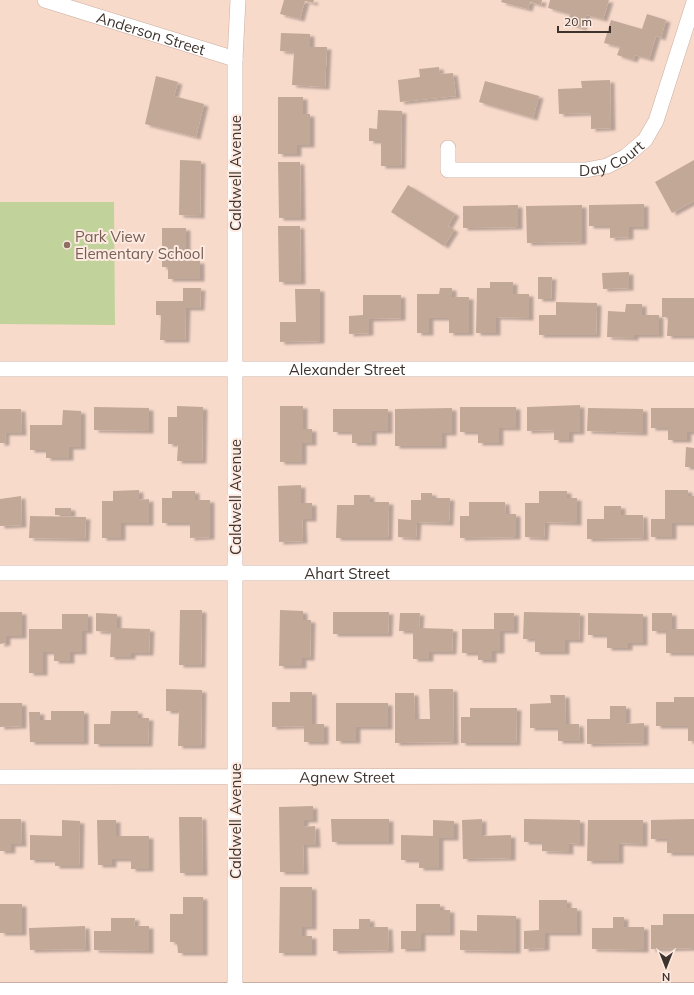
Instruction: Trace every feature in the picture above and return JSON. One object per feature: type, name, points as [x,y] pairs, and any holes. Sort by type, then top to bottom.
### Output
[{"type":"main road","points":[[0,994],[694,994]]},
{"type":"street","name":"Anderson Street","points":[[44,0],[235,59]]},
{"type":"street","name":"Caldwell Avenue","points":[[235,994],[235,59],[238,0]]},
{"type":"street","name":"Day Court","points":[[448,148],[448,170],[586,170],[607,166],[625,157],[645,140],[656,121],[694,2]]},
{"type":"street","name":"Alexander Street","points":[[0,369],[694,369]]},
{"type":"street","name":"Ahart Street","points":[[0,573],[694,573]]},
{"type":"street","name":"Agnew Street","points":[[0,777],[694,776]]},
{"type":"green space","points":[[0,202],[114,202],[115,325],[0,324]]},
{"type":"building","points":[[284,0],[314,0],[313,3],[305,1],[300,19],[280,14]]},
{"type":"building","points":[[502,0],[542,0],[541,5],[530,2],[528,9],[501,2]]},
{"type":"building","points":[[550,0],[609,0],[603,19],[586,15],[582,28],[567,23],[570,14],[548,8]]},
{"type":"building","points":[[647,14],[666,20],[661,38],[656,36],[649,59],[635,55],[633,60],[617,55],[620,47],[604,43],[611,20],[642,29]]},
{"type":"building","points":[[281,33],[310,34],[310,47],[327,47],[325,87],[292,85],[294,52],[280,51]]},
{"type":"building","points":[[439,67],[440,74],[453,73],[456,96],[400,102],[398,80],[420,77],[419,69]]},
{"type":"building","points":[[156,76],[178,82],[174,96],[204,104],[196,137],[145,124]]},
{"type":"building","points":[[610,80],[611,128],[591,129],[591,113],[559,114],[558,89],[582,88],[581,81]]},
{"type":"building","points":[[485,81],[539,96],[533,118],[479,102]]},
{"type":"building","points":[[278,97],[303,97],[303,114],[310,114],[310,145],[297,145],[297,154],[278,154]]},
{"type":"building","points":[[378,110],[402,111],[401,166],[381,166],[381,141],[369,141],[369,128],[377,129]]},
{"type":"building","points":[[180,160],[201,161],[200,216],[179,215]]},
{"type":"building","points":[[694,160],[694,201],[672,213],[655,182]]},
{"type":"building","points":[[278,162],[300,162],[301,218],[279,218]]},
{"type":"building","points":[[408,185],[455,214],[448,226],[454,230],[444,246],[391,212]]},
{"type":"building","points":[[644,204],[644,227],[629,227],[629,237],[610,238],[610,226],[589,226],[589,205]]},
{"type":"building","points":[[518,205],[518,227],[463,228],[463,206]]},
{"type":"building","points":[[582,205],[582,242],[527,243],[526,206]]},
{"type":"building","points":[[278,226],[300,226],[301,282],[279,282]]},
{"type":"building","points":[[162,228],[186,228],[186,261],[200,261],[200,279],[168,279],[168,267],[162,267]]},
{"type":"building","points":[[629,272],[629,288],[603,289],[602,273]]},
{"type":"building","points":[[538,277],[552,277],[551,299],[538,299]]},
{"type":"building","points":[[490,282],[513,282],[513,294],[529,294],[529,318],[496,317],[496,333],[476,333],[477,288],[490,288]]},
{"type":"building","points":[[183,288],[201,288],[200,308],[186,308],[185,340],[160,340],[161,315],[156,315],[156,301],[183,301]]},
{"type":"building","points":[[440,288],[452,288],[452,297],[469,297],[469,333],[449,333],[449,318],[429,318],[429,333],[417,333],[417,294],[439,294]]},
{"type":"building","points":[[295,289],[320,289],[320,341],[280,342],[280,322],[296,322]]},
{"type":"building","points":[[363,295],[401,295],[401,318],[369,319],[369,333],[349,334],[349,316],[363,315]]},
{"type":"building","points":[[662,298],[694,298],[694,336],[667,336],[668,317],[662,317]]},
{"type":"building","points":[[556,302],[597,303],[596,335],[539,335],[539,315],[556,315]]},
{"type":"building","points":[[626,304],[642,304],[642,315],[659,315],[659,335],[634,335],[634,338],[607,337],[608,311],[625,312]]},
{"type":"building","points":[[580,405],[580,432],[569,432],[569,440],[554,440],[554,430],[527,431],[527,407]]},
{"type":"building","points":[[177,406],[203,407],[202,461],[177,461],[178,444],[168,444],[168,417],[177,417]]},
{"type":"building","points":[[280,406],[303,406],[303,429],[312,429],[312,443],[302,443],[302,462],[280,462]]},
{"type":"building","points":[[94,407],[149,408],[149,431],[94,430]]},
{"type":"building","points":[[460,407],[516,407],[516,428],[499,428],[499,443],[478,443],[478,432],[460,432]]},
{"type":"building","points":[[452,408],[452,433],[442,433],[442,446],[395,446],[395,409]]},
{"type":"building","points":[[588,408],[643,409],[643,433],[587,431]]},
{"type":"building","points":[[651,408],[694,408],[694,432],[687,432],[687,440],[668,440],[668,428],[651,428]]},
{"type":"building","points":[[0,409],[21,409],[22,433],[5,433],[5,443],[0,443]]},
{"type":"building","points":[[333,409],[388,409],[388,431],[372,431],[372,443],[352,443],[352,432],[333,432]]},
{"type":"building","points":[[63,410],[81,411],[81,447],[69,447],[69,458],[46,458],[46,450],[30,450],[30,425],[62,425]]},
{"type":"building","points":[[686,447],[694,448],[694,467],[685,467]]},
{"type":"building","points":[[301,485],[301,503],[312,503],[312,519],[302,519],[303,541],[279,542],[278,486]]},
{"type":"building","points":[[139,490],[139,500],[149,499],[149,523],[121,523],[121,538],[102,538],[102,501],[113,501],[113,491]]},
{"type":"building","points":[[665,490],[688,490],[688,496],[694,496],[694,523],[672,523],[672,537],[651,537],[651,519],[665,519]]},
{"type":"building","points":[[172,491],[195,491],[195,500],[210,500],[210,537],[190,538],[190,523],[162,523],[162,498],[172,498]]},
{"type":"building","points":[[539,491],[567,491],[567,498],[577,498],[577,523],[545,522],[544,538],[525,537],[525,503],[539,503]]},
{"type":"building","points":[[421,493],[432,493],[432,498],[450,498],[449,523],[417,522],[416,538],[398,537],[398,519],[411,520],[411,500],[421,500]]},
{"type":"building","points":[[354,495],[370,495],[370,502],[389,502],[388,538],[336,538],[337,505],[354,505]]},
{"type":"building","points":[[21,496],[22,525],[0,526],[0,499]]},
{"type":"building","points":[[469,502],[505,502],[506,514],[516,514],[516,537],[460,538],[460,516],[469,516]]},
{"type":"building","points":[[604,506],[621,506],[621,515],[643,515],[644,538],[587,539],[587,519],[604,519]]},
{"type":"building","points":[[55,508],[71,508],[71,515],[55,515]]},
{"type":"building","points":[[30,516],[86,517],[85,539],[29,538]]},
{"type":"building","points":[[180,610],[202,610],[201,665],[179,665]]},
{"type":"building","points":[[280,610],[303,611],[303,620],[311,620],[310,658],[302,658],[302,666],[279,666]]},
{"type":"building","points":[[0,612],[22,612],[22,636],[6,636],[6,643],[0,644]]},
{"type":"building","points":[[333,612],[389,612],[388,634],[333,634]]},
{"type":"building","points":[[524,612],[580,613],[579,640],[565,640],[565,652],[535,652],[535,639],[523,639]]},
{"type":"building","points":[[96,613],[117,614],[117,628],[150,629],[149,653],[131,653],[131,657],[110,657],[111,632],[96,631]]},
{"type":"building","points":[[400,613],[420,613],[419,628],[453,629],[452,652],[429,652],[429,659],[413,659],[413,631],[399,631]]},
{"type":"building","points":[[494,613],[514,613],[514,631],[500,631],[500,651],[492,651],[492,660],[478,660],[478,653],[462,653],[462,629],[494,629]]},
{"type":"building","points":[[588,613],[643,614],[643,643],[628,643],[628,648],[607,648],[607,635],[588,635]]},
{"type":"building","points":[[652,613],[672,613],[672,629],[694,629],[694,653],[666,653],[666,631],[652,631]]},
{"type":"building","points":[[62,614],[88,614],[88,631],[82,631],[82,652],[70,652],[70,661],[54,661],[54,652],[43,652],[43,673],[29,673],[29,629],[62,629]]},
{"type":"building","points":[[166,689],[202,690],[201,746],[178,746],[179,711],[166,711]]},
{"type":"building","points":[[429,689],[453,689],[454,742],[395,743],[395,693],[414,693],[415,719],[430,719]]},
{"type":"building","points":[[290,692],[312,692],[312,724],[324,724],[324,742],[304,742],[304,726],[272,727],[272,702],[290,702]]},
{"type":"building","points":[[550,695],[565,695],[566,724],[579,724],[580,741],[558,741],[558,728],[530,728],[530,704],[551,703]]},
{"type":"building","points":[[674,697],[694,697],[694,741],[688,741],[688,726],[656,726],[656,702],[674,702]]},
{"type":"building","points":[[0,703],[22,703],[22,726],[0,727]]},
{"type":"building","points":[[336,703],[388,703],[388,727],[356,727],[356,741],[336,741]]},
{"type":"building","points":[[610,706],[626,706],[626,724],[644,723],[644,743],[587,744],[587,719],[610,719]]},
{"type":"building","points":[[470,708],[517,708],[516,743],[461,743],[461,717],[470,717]]},
{"type":"building","points":[[51,711],[84,711],[84,742],[30,742],[29,712],[40,712],[40,720],[51,720]]},
{"type":"building","points":[[111,711],[138,711],[138,718],[149,718],[148,744],[94,744],[94,724],[110,724]]},
{"type":"building","points":[[313,806],[313,820],[304,820],[304,827],[315,826],[316,845],[303,845],[304,872],[280,872],[279,807]]},
{"type":"building","points":[[179,817],[202,817],[203,873],[180,873]]},
{"type":"building","points":[[0,819],[21,819],[22,844],[11,844],[11,851],[0,851]]},
{"type":"building","points":[[331,819],[389,819],[389,842],[332,842]]},
{"type":"building","points":[[482,819],[482,836],[511,835],[511,858],[463,859],[462,820]]},
{"type":"building","points":[[524,819],[580,820],[580,844],[569,843],[569,852],[542,851],[542,842],[524,842]]},
{"type":"building","points":[[694,819],[694,853],[667,853],[667,839],[651,839],[651,820]]},
{"type":"building","points":[[62,820],[80,821],[79,866],[55,866],[55,860],[30,860],[30,835],[62,836]]},
{"type":"building","points":[[97,820],[116,820],[116,836],[149,836],[149,869],[131,869],[131,859],[112,859],[112,865],[98,865]]},
{"type":"building","points":[[433,820],[454,821],[454,838],[439,838],[439,868],[419,868],[419,860],[401,860],[401,835],[433,836]]},
{"type":"building","points":[[588,820],[643,820],[643,844],[619,843],[619,861],[587,861]]},
{"type":"building","points":[[280,887],[312,887],[312,927],[302,927],[302,936],[312,936],[312,953],[279,953]]},
{"type":"building","points":[[183,897],[203,897],[203,953],[178,953],[177,942],[170,942],[170,914],[183,914]]},
{"type":"building","points":[[539,900],[567,900],[567,908],[577,908],[577,933],[545,933],[545,948],[524,949],[524,931],[539,930]]},
{"type":"building","points":[[0,904],[22,904],[22,933],[0,933]]},
{"type":"building","points":[[416,904],[440,904],[440,910],[450,910],[450,933],[421,933],[421,949],[401,949],[401,931],[416,931]]},
{"type":"building","points":[[663,914],[694,914],[694,948],[651,949],[651,925],[663,925]]},
{"type":"building","points":[[477,915],[516,916],[516,951],[460,950],[460,930],[477,931]]},
{"type":"building","points":[[613,917],[624,917],[624,927],[644,927],[644,950],[592,949],[592,928],[613,928]]},
{"type":"building","points":[[111,918],[135,918],[134,926],[149,926],[149,951],[94,950],[94,931],[111,931]]},
{"type":"building","points":[[359,919],[370,919],[370,927],[388,927],[389,950],[333,951],[333,929],[359,929]]},
{"type":"building","points":[[85,926],[86,949],[30,950],[29,928]]},
{"type":"place","name":"Park View Elementary School","points":[[67,245]]}]
